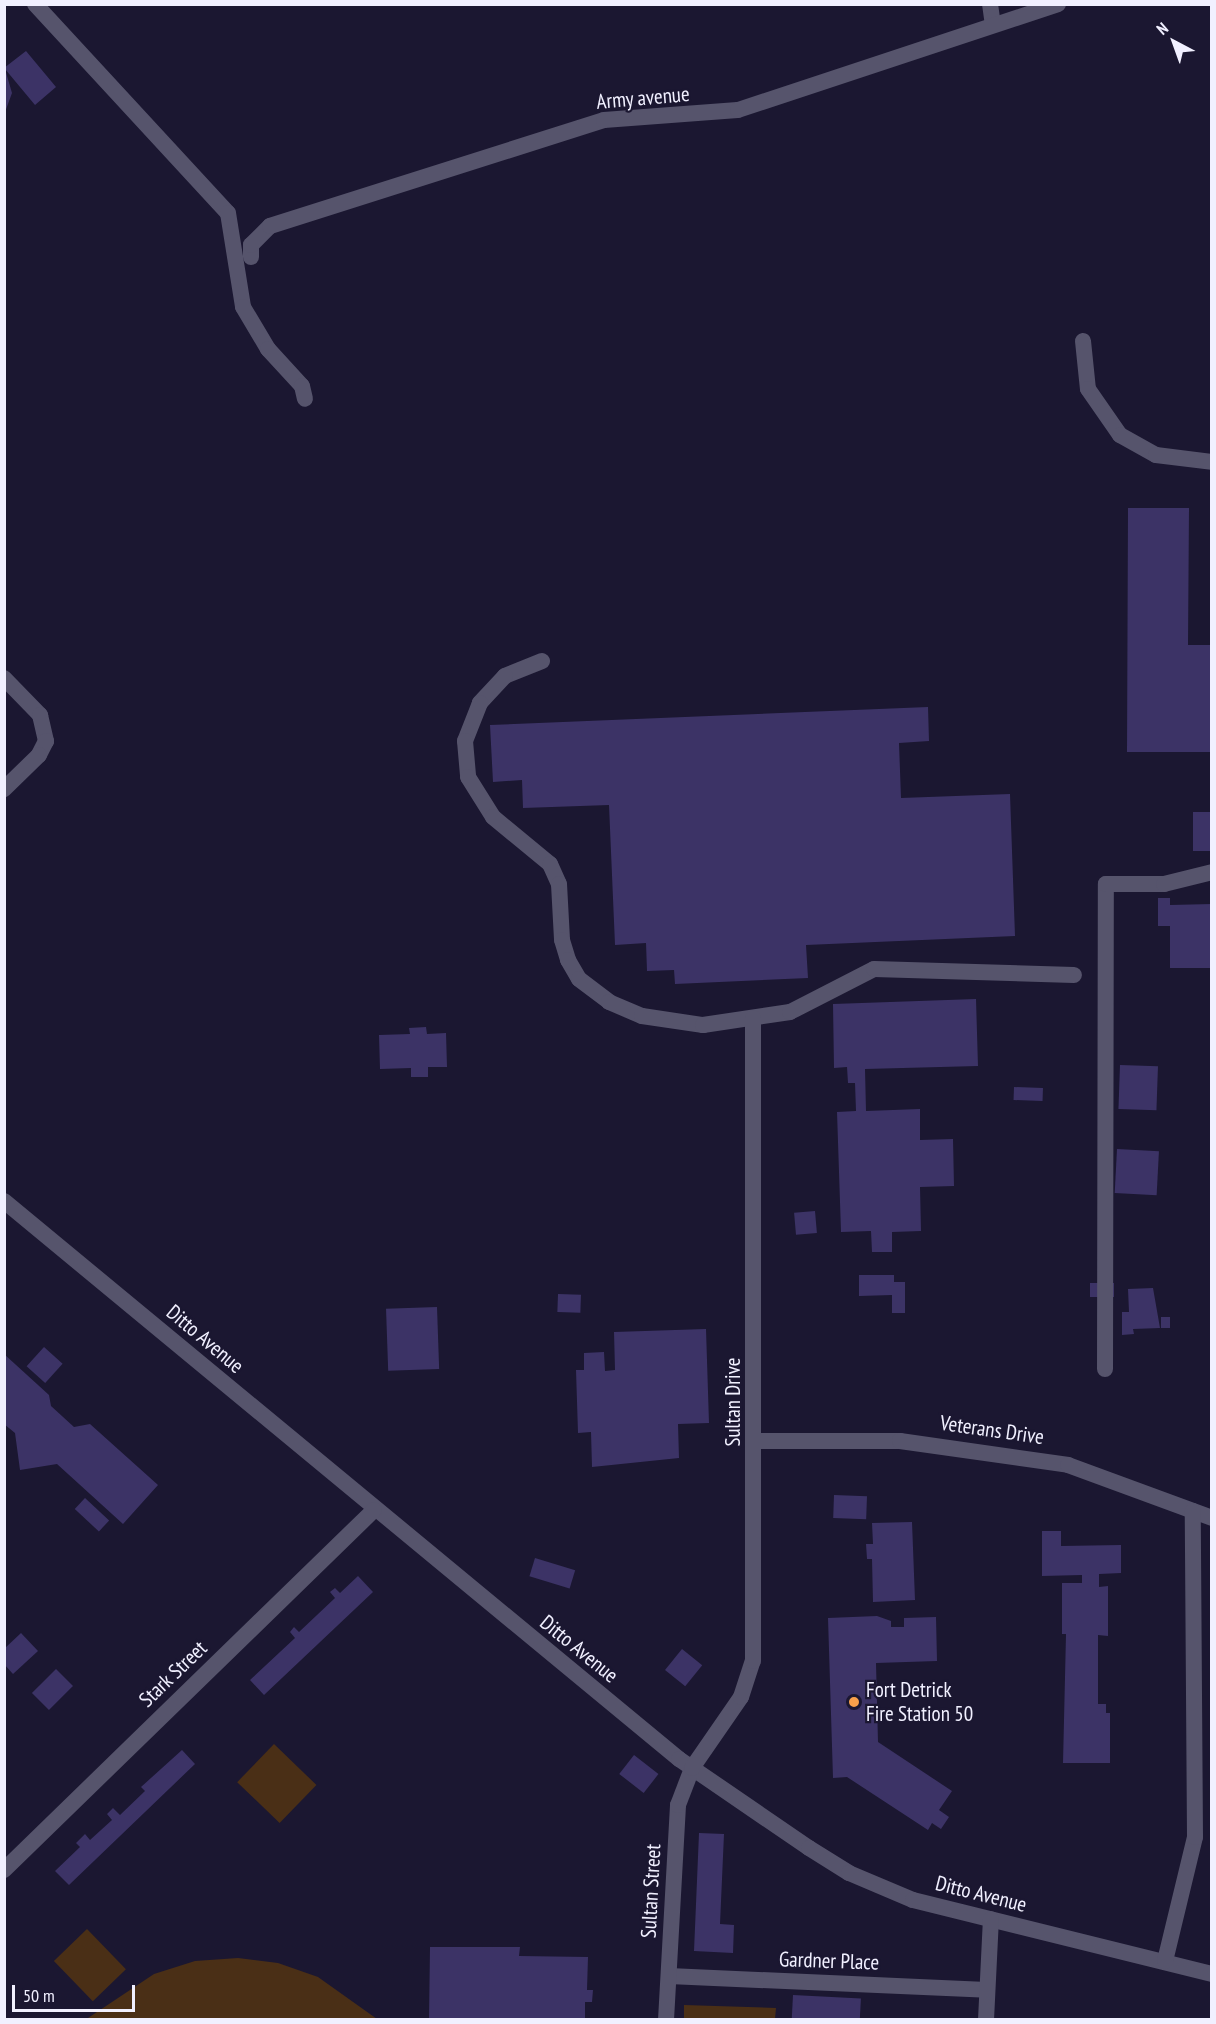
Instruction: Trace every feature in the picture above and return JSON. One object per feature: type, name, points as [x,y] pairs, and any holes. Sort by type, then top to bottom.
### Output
[{"type":"street","points":[[35,4],[228,213],[243,307],[268,349],[302,386],[305,399]]},
{"type":"street","points":[[990,4],[993,25]]},
{"type":"street","name":"Army avenue","points":[[251,257],[251,245],[270,226],[593,123],[738,110],[1058,4]]},
{"type":"street","points":[[1083,341],[1088,389],[1120,435],[1156,455],[1212,462]]},
{"type":"street","points":[[542,661],[506,676],[486,695],[471,721],[465,759],[482,805],[550,864],[559,884],[562,940],[579,979],[609,1002],[642,1016],[703,1025],[753,1018],[812,1004],[856,975],[874,969],[1074,975]]},
{"type":"street","points":[[4,678],[40,715],[45,741],[39,755],[4,789]]},
{"type":"street","points":[[1105,1370],[1106,884],[1164,884],[1212,872]]},
{"type":"street","name":"Sultan Drive","points":[[692,1768],[741,1697],[753,1661],[755,1442],[753,1018]]},
{"type":"street","name":"Ditto Avenue","points":[[4,1201],[374,1510],[692,1768],[849,1873],[913,1900],[1212,1974]]},
{"type":"street","name":"Veterans Drive","points":[[755,1442],[900,1441],[1068,1465],[1212,1518]]},
{"type":"street","name":"Stark Street","points":[[4,1870],[374,1510]]},
{"type":"street","points":[[1165,1961],[1195,1837],[1192,1511]]},
{"type":"street","name":"Sultan Street","points":[[666,2019],[678,1805],[692,1768]]},
{"type":"street","points":[[986,2019],[991,1919]]},
{"type":"street","name":"Gardner Place","points":[[669,1976],[987,1990]]},
{"type":"shaded area","points":[[274,1744],[316,1785],[280,1823],[237,1782]]},
{"type":"shaded area","points":[[87,1929],[126,1969],[93,2001],[54,1961]]},
{"type":"shaded area","points":[[238,1958],[278,1963],[318,1977],[377,2019],[88,2018],[154,1974],[195,1961]]},
{"type":"shaded area","points":[[684,2005],[776,2008],[775,2019],[684,2019]]},
{"type":"building","points":[[26,51],[56,87],[35,105],[5,69],[12,93],[4,115],[4,68]]},
{"type":"building","points":[[1128,508],[1189,508],[1188,645],[1212,645],[1212,752],[1127,752]]},
{"type":"building","points":[[928,707],[929,741],[899,743],[901,798],[1010,794],[1015,936],[806,945],[808,978],[675,984],[674,970],[647,971],[646,943],[615,945],[609,805],[523,808],[522,780],[493,782],[490,725]]},
{"type":"building","points":[[1193,812],[1212,812],[1212,851],[1193,851]]},
{"type":"building","points":[[1158,898],[1170,898],[1170,905],[1212,904],[1212,968],[1170,968],[1170,926],[1158,926]]},
{"type":"building","points":[[976,999],[978,1066],[865,1069],[866,1111],[920,1109],[920,1140],[953,1139],[954,1186],[920,1187],[921,1231],[892,1232],[892,1252],[872,1252],[871,1231],[841,1232],[837,1112],[856,1111],[855,1083],[848,1083],[847,1067],[834,1068],[833,1004]]},
{"type":"building","points":[[426,1027],[427,1034],[446,1033],[447,1067],[428,1067],[428,1077],[411,1077],[411,1068],[380,1069],[379,1035],[410,1034],[409,1028]]},
{"type":"building","points":[[1120,1065],[1158,1066],[1156,1110],[1118,1109]]},
{"type":"building","points":[[1014,1087],[1043,1088],[1043,1101],[1014,1100]]},
{"type":"building","points":[[1117,1149],[1159,1151],[1157,1195],[1115,1193]]},
{"type":"building","points":[[815,1211],[817,1233],[796,1235],[794,1213]]},
{"type":"building","points":[[859,1275],[894,1275],[894,1282],[905,1282],[905,1313],[892,1313],[892,1295],[859,1296]]},
{"type":"building","points":[[1090,1283],[1114,1283],[1114,1297],[1090,1297]]},
{"type":"building","points":[[1153,1288],[1160,1328],[1133,1329],[1134,1334],[1122,1335],[1122,1312],[1129,1312],[1128,1289]]},
{"type":"building","points":[[558,1294],[581,1295],[580,1313],[557,1312]]},
{"type":"building","points":[[437,1307],[439,1369],[388,1371],[386,1309]]},
{"type":"building","points":[[1161,1317],[1170,1317],[1170,1328],[1161,1328]]},
{"type":"building","points":[[706,1329],[709,1423],[678,1424],[679,1458],[592,1467],[591,1432],[578,1433],[576,1370],[584,1370],[584,1353],[604,1352],[605,1371],[615,1370],[614,1332]]},
{"type":"building","points":[[44,1347],[63,1364],[45,1383],[27,1366]]},
{"type":"building","points":[[4,1354],[49,1395],[51,1406],[74,1427],[90,1424],[158,1485],[123,1524],[57,1464],[20,1470],[15,1433],[4,1424]]},
{"type":"building","points":[[834,1495],[867,1496],[866,1519],[833,1518]]},
{"type":"building","points":[[85,1498],[109,1521],[99,1531],[75,1509]]},
{"type":"building","points":[[912,1522],[915,1600],[873,1602],[872,1559],[867,1559],[866,1544],[873,1544],[872,1523]]},
{"type":"building","points":[[1042,1531],[1061,1531],[1061,1546],[1121,1545],[1121,1573],[1099,1574],[1099,1587],[1108,1586],[1108,1636],[1098,1635],[1098,1704],[1106,1704],[1106,1713],[1110,1713],[1110,1763],[1063,1763],[1066,1634],[1062,1634],[1062,1583],[1082,1583],[1082,1575],[1042,1576]]},
{"type":"building","points":[[535,1558],[575,1570],[570,1588],[529,1576]]},
{"type":"building","points":[[358,1576],[373,1592],[264,1695],[250,1680],[295,1638],[290,1632],[294,1627],[299,1632],[335,1598],[330,1592],[335,1588],[340,1593]]},
{"type":"building","name":"Fort Detrick Fire Station 50","points":[[877,1616],[891,1621],[891,1627],[904,1627],[904,1618],[936,1617],[937,1661],[876,1663],[878,1742],[952,1791],[939,1810],[949,1817],[941,1829],[932,1823],[928,1830],[847,1777],[833,1778],[828,1618]]},
{"type":"building","points":[[21,1633],[38,1651],[13,1674],[4,1664],[4,1649]]},
{"type":"building","points":[[682,1649],[702,1665],[685,1686],[665,1670]]},
{"type":"building","points":[[56,1669],[73,1686],[49,1710],[32,1693]]},
{"type":"building","points":[[182,1750],[195,1764],[69,1885],[55,1871],[80,1847],[76,1843],[85,1834],[90,1840],[112,1820],[107,1814],[113,1808],[120,1815],[145,1791],[141,1787]]},
{"type":"building","points":[[634,1755],[658,1774],[644,1793],[619,1774]]},
{"type":"building","points":[[699,1833],[724,1834],[720,1924],[734,1925],[733,1953],[694,1951]]},
{"type":"building","points":[[430,1947],[520,1947],[519,1956],[588,1957],[587,1990],[593,1990],[592,2002],[585,2002],[585,2020],[429,2020]]},
{"type":"building","points":[[793,1995],[861,1999],[860,2020],[792,2020]]},
{"type":"place","name":"Fort Detrick Fire Station 50","points":[[854,1702]]}]
